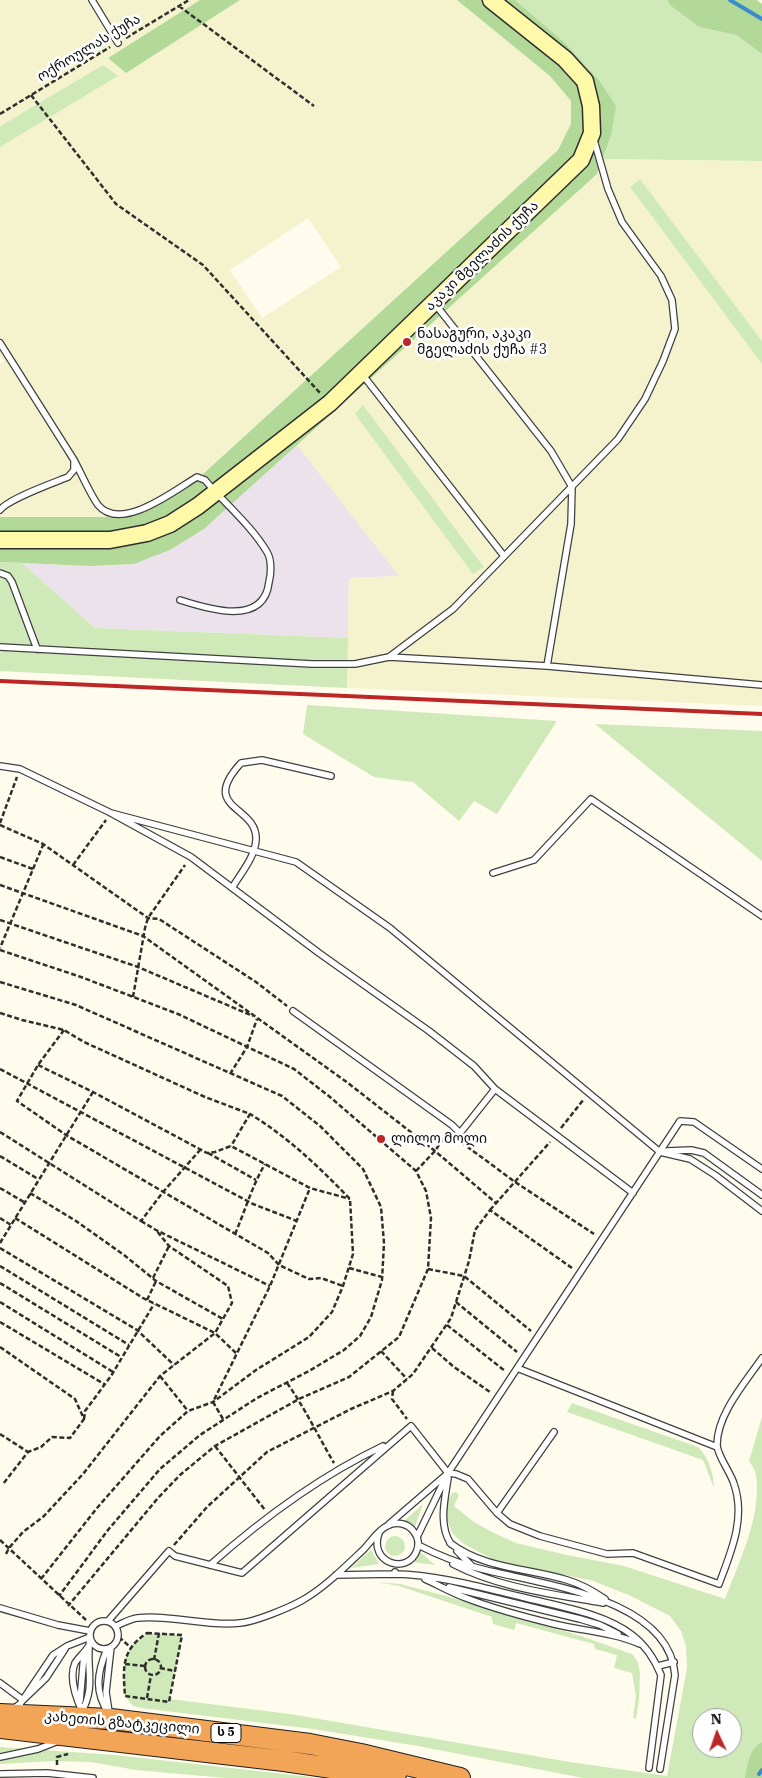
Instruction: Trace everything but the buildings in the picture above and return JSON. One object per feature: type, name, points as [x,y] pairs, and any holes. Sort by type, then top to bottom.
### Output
[{"type":"highway","name":"კახეთის გზატკეცილი","points":[[0,1713],[80,1711],[310,1744],[361,1754],[455,1777]]},
{"type":"highway","name":"კახეთის გზატკეცილი","points":[[0,1728],[284,1760],[338,1768],[455,1777]]},
{"type":"street","name":"აკაკი მგელაძის ქუჩა","points":[[0,540],[110,540],[147,533],[170,524],[215,492],[330,403],[581,160],[592,133],[591,106],[584,81],[564,59],[491,0]]},
{"type":"lane","points":[[92,0],[118,42]]},
{"type":"lane","points":[[389,657],[453,609],[618,439],[645,400],[663,361],[675,329],[672,300],[661,276],[622,222],[608,189],[592,133]]},
{"type":"lane","points":[[434,302],[551,451],[572,487],[571,524],[547,666]]},
{"type":"lane","points":[[0,343],[74,460],[98,505],[109,514],[124,515],[146,508],[197,476],[205,480],[253,533],[269,554],[271,573],[268,592],[258,604],[240,612],[210,610],[180,600]]},
{"type":"lane","points":[[361,373],[504,556]]},
{"type":"lane","points":[[0,510],[12,501],[68,477],[74,470],[74,460]]},
{"type":"lane","points":[[0,573],[8,576],[12,582],[37,649]]},
{"type":"lane","points":[[0,648],[312,664],[355,664],[389,657],[547,666],[762,684]]},
{"type":"lane","points":[[232,888],[254,851],[255,833],[251,822],[228,802],[225,790],[232,773],[241,763],[262,760],[331,776]]},
{"type":"lane","points":[[0,766],[20,769],[111,813],[191,857],[467,1060],[495,1088],[633,1193]]},
{"type":"lane","points":[[493,873],[534,860],[591,799],[762,916]]},
{"type":"lane","points":[[111,813],[296,862],[390,928],[660,1152],[690,1159],[762,1211]]},
{"type":"lane","points":[[293,1011],[452,1125],[460,1133],[495,1088]]},
{"type":"lane","points":[[417,1537],[448,1473],[680,1121],[694,1122],[762,1169]]},
{"type":"lane","points":[[660,1152],[691,1150],[704,1153],[762,1195]]},
{"type":"lane","points":[[116,1626],[136,1618],[241,1624],[302,1601],[336,1575],[388,1525],[448,1473],[468,1479],[497,1513],[510,1524],[540,1536],[608,1554],[633,1553],[719,1584],[738,1531],[738,1501],[734,1484],[717,1447],[722,1418],[762,1358]]},
{"type":"lane","points":[[517,1368],[717,1447]]},
{"type":"lane","points":[[108,1621],[169,1551],[175,1556],[242,1572],[411,1426],[448,1473],[444,1512],[445,1536],[473,1567]]},
{"type":"lane","points":[[497,1513],[554,1432]]},
{"type":"lane","points":[[210,1565],[288,1502],[364,1455],[389,1444]]},
{"type":"lane","points":[[379,1534],[376,1546],[381,1557],[386,1561],[398,1564],[404,1563],[414,1556],[418,1545],[417,1537],[408,1526],[402,1523],[388,1525]]},
{"type":"lane","points":[[450,1543],[462,1552],[492,1563],[573,1582],[596,1592],[615,1606]]},
{"type":"lane","points":[[418,1545],[462,1568],[498,1581],[570,1598],[615,1606]]},
{"type":"lane","points":[[440,1557],[473,1567],[587,1594],[633,1615],[658,1633],[668,1648],[674,1662],[675,1675],[660,1769]]},
{"type":"lane","points":[[395,1574],[398,1564]]},
{"type":"lane","points":[[336,1575],[416,1575],[460,1582],[587,1614],[611,1623],[632,1635],[645,1646],[658,1666],[661,1675],[649,1768]]},
{"type":"lane","points":[[416,1575],[465,1598],[524,1617],[563,1626],[604,1632],[645,1646]]},
{"type":"lane","points":[[435,1583],[586,1621],[612,1630],[625,1638]]},
{"type":"lane","points":[[0,1608],[58,1625],[91,1631]]},
{"type":"lane","points":[[0,1713],[20,1704],[53,1655],[91,1631],[99,1621],[108,1621],[116,1626],[119,1637],[115,1645],[109,1648],[98,1648],[94,1645],[91,1631]]},
{"type":"lane","points":[[80,1711],[88,1698],[90,1678],[88,1647],[91,1631]]},
{"type":"lane","points":[[80,1711],[74,1688],[75,1664],[88,1647]]},
{"type":"lane","points":[[109,1648],[101,1663],[99,1693],[101,1703],[110,1716]]},
{"type":"lane","points":[[658,1666],[674,1662]]},
{"type":"lane","points":[[0,1683],[23,1700]]},
{"type":"lane","points":[[0,1757],[38,1749],[77,1737]]},
{"type":"lane","points":[[338,1768],[364,1778]]},
{"type":"lane","points":[[0,1774],[58,1774],[93,1778]]},
{"type":"path","name":"ოქროულას ქუჩა","points":[[0,114],[189,0]]},
{"type":"path","points":[[179,6],[314,106]]},
{"type":"path","points":[[31,95],[116,204],[202,265],[330,403]]},
{"type":"path","points":[[20,769],[0,824],[43,844],[148,918],[159,919],[256,982],[293,1011]]},
{"type":"path","points":[[73,865],[111,813]]},
{"type":"path","points":[[43,844],[0,949],[178,1014],[294,1069],[330,1096],[416,1171],[426,1191],[432,1218],[428,1269],[398,1337],[349,1377],[299,1399],[215,1446],[180,1475],[158,1498],[68,1606]]},
{"type":"path","points":[[0,857],[34,869]]},
{"type":"path","points":[[133,997],[143,936],[148,918],[191,857]]},
{"type":"path","points":[[0,885],[143,936],[348,1083],[435,1151],[496,1203]]},
{"type":"path","points":[[0,920],[11,922],[138,967],[257,1018]]},
{"type":"path","points":[[0,982],[76,1005],[282,1096],[320,1126],[363,1169],[381,1207],[384,1243],[382,1277],[370,1317],[360,1336],[344,1350],[223,1419],[200,1435],[160,1469],[108,1530],[59,1596]]},
{"type":"path","points":[[0,1013],[64,1030],[84,1042],[196,1093],[250,1114],[268,1125],[297,1148],[350,1199],[353,1254],[344,1286],[332,1312],[309,1337],[256,1370],[213,1402],[188,1411],[160,1436],[110,1493],[41,1580]]},
{"type":"path","points":[[230,1074],[247,1047],[257,1018]]},
{"type":"path","points":[[64,1030],[38,1065],[17,1101],[66,1135],[268,1253],[279,1265],[309,1279],[321,1278],[344,1286]]},
{"type":"path","points":[[38,1065],[93,1092],[256,1180]]},
{"type":"path","points":[[0,1069],[249,1202],[296,1221]]},
{"type":"path","points":[[0,1243],[93,1092]]},
{"type":"path","points":[[169,1551],[207,1507],[267,1452],[313,1427],[394,1391],[413,1374],[447,1325],[464,1276],[475,1230],[588,1093]]},
{"type":"path","points":[[206,1153],[231,1146],[250,1114]]},
{"type":"path","points":[[416,1171],[435,1151],[452,1125]]},
{"type":"path","points":[[0,1132],[156,1230],[270,1286]]},
{"type":"path","points":[[460,1133],[460,1141],[515,1182],[602,1239]]},
{"type":"path","points":[[231,1146],[310,1188],[350,1199]]},
{"type":"path","points":[[141,1221],[163,1192],[200,1150]]},
{"type":"path","points":[[0,1156],[38,1179]]},
{"type":"path","points":[[235,1234],[256,1180],[265,1164]]},
{"type":"path","points":[[0,1188],[24,1202]]},
{"type":"path","points":[[213,1402],[270,1286],[310,1188]]},
{"type":"path","points":[[30,1192],[124,1254],[156,1281],[223,1319]]},
{"type":"path","points":[[490,1210],[580,1273]]},
{"type":"path","points":[[0,1218],[11,1225]]},
{"type":"path","points":[[15,1218],[147,1300],[215,1333],[236,1354]]},
{"type":"path","points":[[6,1554],[8,1548],[23,1532],[44,1516],[83,1474],[160,1376],[215,1333],[232,1303],[228,1286],[169,1246],[156,1230]]},
{"type":"path","points":[[153,1278],[169,1246]]},
{"type":"path","points":[[0,1248],[137,1330],[174,1365]]},
{"type":"path","points":[[0,1266],[129,1345]]},
{"type":"path","points":[[349,1268],[382,1277]]},
{"type":"path","points":[[428,1269],[464,1276],[538,1336]]},
{"type":"path","points":[[147,1300],[156,1281]]},
{"type":"path","points":[[0,1283],[121,1358]]},
{"type":"path","points":[[0,1302],[113,1372]]},
{"type":"path","points":[[456,1302],[524,1358]]},
{"type":"path","points":[[3,1484],[28,1452],[41,1447],[52,1437],[70,1438],[84,1419],[85,1411],[113,1372],[154,1304]]},
{"type":"path","points":[[0,1322],[104,1385]]},
{"type":"path","points":[[447,1325],[512,1376]]},
{"type":"path","points":[[0,1347],[75,1399],[84,1419]]},
{"type":"path","points":[[432,1348],[454,1367],[498,1397]]},
{"type":"path","points":[[381,1351],[407,1379]]},
{"type":"path","points":[[160,1376],[188,1411]]},
{"type":"path","points":[[287,1382],[299,1399],[338,1471]]},
{"type":"path","points":[[394,1391],[392,1399],[411,1426]]},
{"type":"path","points":[[213,1402],[223,1419]]},
{"type":"path","points":[[0,1434],[28,1452]]},
{"type":"path","points":[[215,1446],[269,1517]]},
{"type":"path","points":[[0,1540],[59,1596],[91,1631]]},
{"type":"path","points":[[147,1633],[159,1633],[182,1635],[168,1702],[125,1696],[125,1664],[130,1647],[147,1633]]},
{"type":"path","points":[[154,1660],[159,1633]]},
{"type":"path","points":[[119,1637],[130,1647]]},
{"type":"path","points":[[145,1666],[147,1662],[154,1660]]},
{"type":"path","points":[[151,1675],[158,1673],[160,1668],[158,1662],[154,1660]]},
{"type":"path","points":[[125,1664],[145,1666]]},
{"type":"path","points":[[145,1666],[147,1673],[151,1675]]},
{"type":"path","points":[[160,1668],[175,1671]]},
{"type":"path","points":[[147,1699],[151,1675]]},
{"type":"path","points":[[58,1774],[57,1757],[82,1749],[77,1737]]},
{"type":"shaded area","points":[[297,444],[400,576],[349,578],[348,638],[95,628],[22,563],[90,566],[134,564],[170,550],[204,529]]},
{"type":"green space","points":[[0,0],[200,0],[108,58],[126,72],[240,0],[457,0],[550,76],[571,101],[571,124],[558,150],[202,475],[151,507],[125,517],[0,517],[0,364],[4,361],[0,356],[0,147],[117,76],[103,65],[0,126]],"holes":[[[308,218],[341,267],[262,318],[230,270]]]},
{"type":"green space","points":[[200,0],[240,0],[126,73],[108,58]]},
{"type":"green space","points":[[457,0],[515,0],[564,42],[598,79],[616,106],[611,136],[597,174],[204,529],[170,550],[134,564],[90,566],[0,562],[0,517],[125,517],[151,507],[202,475],[558,150],[571,124],[571,101],[550,76]]},
{"type":"green space","points":[[515,0],[667,0],[671,6],[699,27],[736,35],[762,54],[762,161],[603,159],[611,136],[598,79],[564,42]]},
{"type":"green space","points":[[667,0],[757,0],[762,4],[762,54],[736,35],[699,27],[671,6]]},
{"type":"green space","points":[[103,65],[118,76],[0,147],[0,126]]},
{"type":"green space","points":[[603,159],[762,161],[762,341],[640,179],[630,187],[762,364],[762,706],[347,688],[349,578],[399,576],[297,445],[597,174]],"holes":[[[363,406],[484,566],[355,414]]]},
{"type":"green space","points":[[640,179],[762,341],[762,364],[630,187]]},
{"type":"green space","points":[[363,405],[484,567],[473,574],[355,414]]},
{"type":"green space","points":[[0,562],[22,563],[95,628],[348,638],[347,688],[0,671]]},
{"type":"green space","points":[[307,705],[557,721],[497,814],[474,801],[459,821],[413,782],[374,777],[303,734]]},
{"type":"green space","points":[[595,724],[762,731],[762,861]]},
{"type":"green space","points":[[572,1403],[698,1447],[705,1455],[710,1466],[714,1488],[703,1460],[567,1412]]},
{"type":"green space","points":[[762,1417],[762,1742],[751,1753],[745,1778],[583,1778],[418,1746],[313,1729],[141,1708],[133,1706],[125,1696],[126,1659],[130,1647],[147,1633],[182,1635],[170,1699],[290,1714],[570,1762],[667,1776],[687,1668],[686,1646],[681,1631],[670,1616],[631,1596],[593,1581],[494,1560],[464,1544],[452,1533],[447,1520],[445,1506],[452,1493],[456,1492],[459,1495],[454,1506],[474,1522],[516,1543],[624,1566],[725,1599],[743,1554],[753,1522],[757,1491],[756,1475],[749,1461]]},
{"type":"green space","points":[[423,1504],[415,1527],[404,1521]]},
{"type":"green space","points":[[395,1536],[402,1539],[405,1546],[402,1553],[395,1556],[388,1553],[385,1546],[388,1539]]},
{"type":"green space","points":[[371,1550],[379,1564],[351,1568]]},
{"type":"green space","points":[[419,1551],[435,1565],[412,1562]]},
{"type":"green space","points":[[377,1582],[400,1584],[446,1596],[581,1636],[632,1654],[638,1662],[640,1673],[636,1719],[633,1718],[636,1696],[632,1673],[614,1668],[617,1655],[595,1649],[594,1644],[516,1623],[514,1630],[493,1624],[492,1617],[399,1586]]},
{"type":"green space","points":[[762,1742],[762,1778],[745,1778],[751,1753]]},
{"type":"green space","points":[[0,1747],[115,1755],[320,1778],[225,1778],[136,1770],[91,1762],[55,1761],[0,1764]]},
{"type":"waterway","points":[[730,0],[762,19]]},
{"type":"waterway","points":[[759,1774],[762,1770]]},
{"type":"railway","points":[[0,681],[762,714]]},
{"type":"place","name":"ნასაგური, აკაკი მგელაძის ქუჩა #3","points":[[407,342]]},
{"type":"place","name":"ლილო მოლი","points":[[381,1139]]}]
